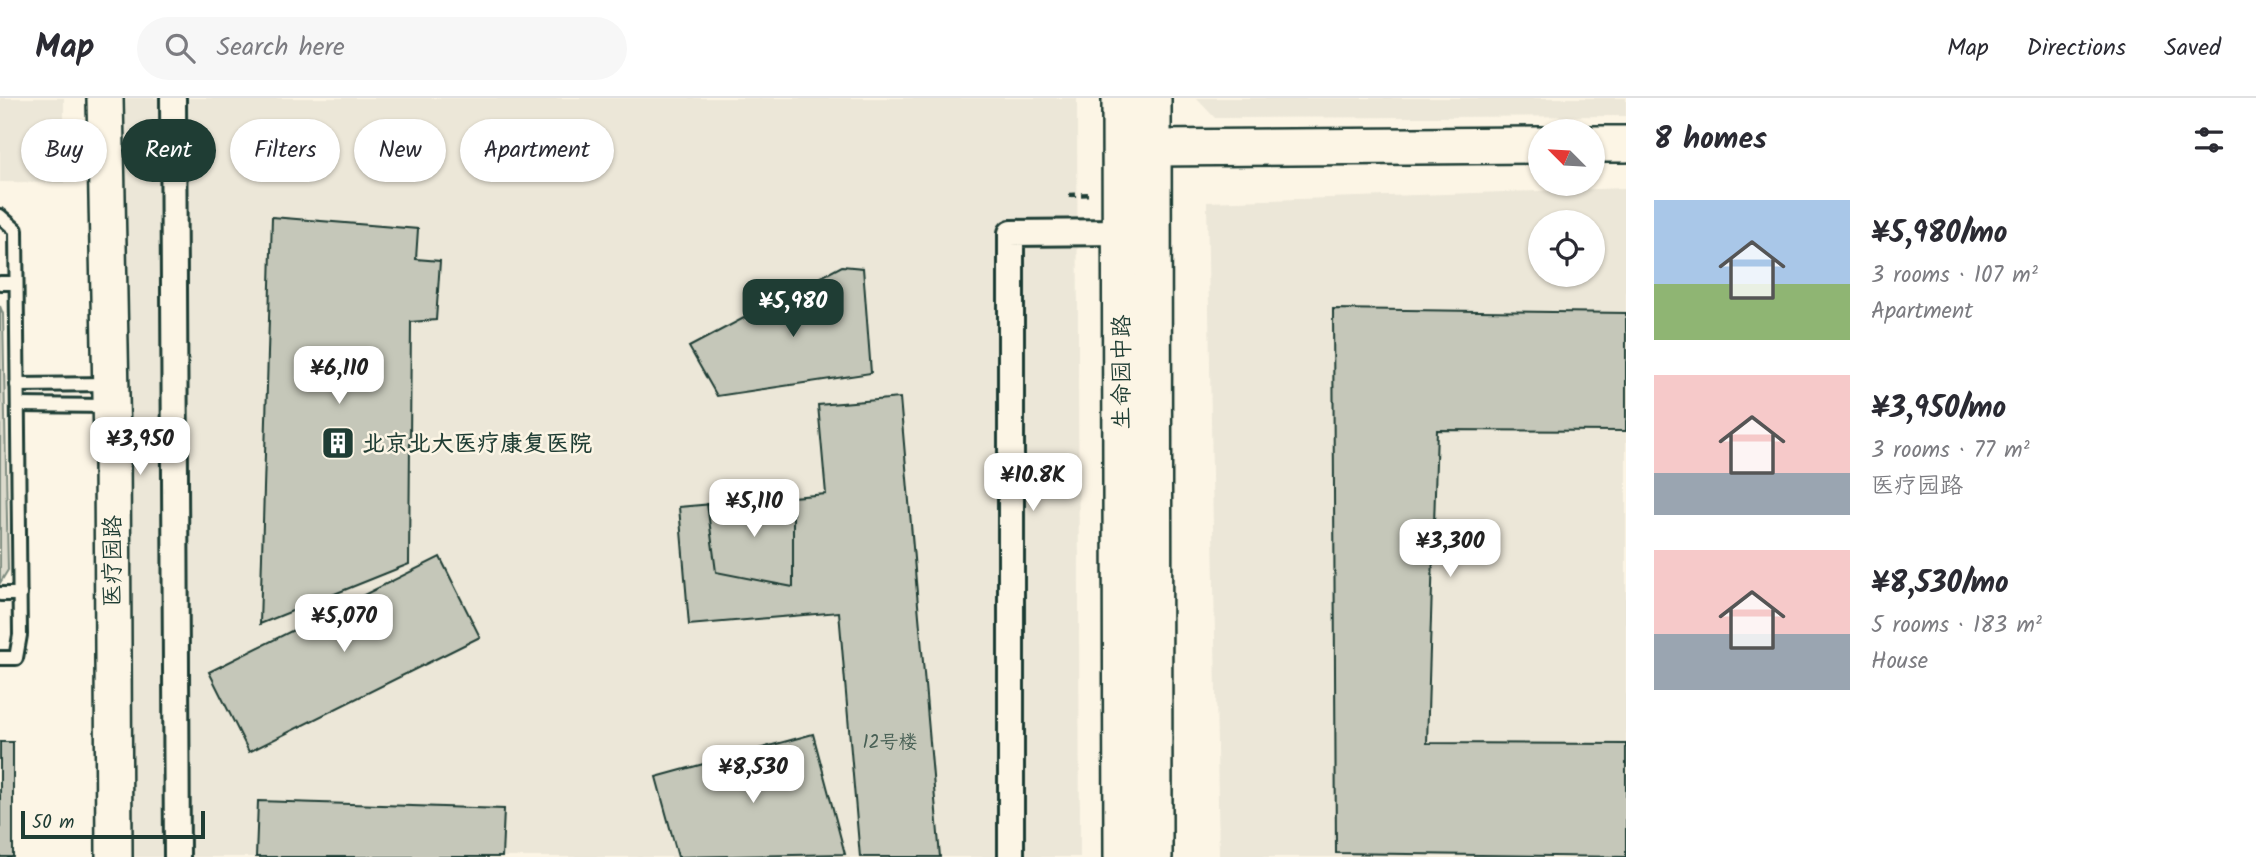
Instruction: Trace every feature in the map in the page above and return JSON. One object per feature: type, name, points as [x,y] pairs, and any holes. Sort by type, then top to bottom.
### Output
[{"type":"street","name":"医疗园路","points":[[105,98],[112,445],[114,857]]},
{"type":"street","points":[[173,98],[177,857]]},
{"type":"street","name":"生命园中路","points":[[1120,98],[1122,857]]},
{"type":"street","name":"生命园中路","points":[[1153,98],[1154,857]]},
{"type":"street","points":[[1605,144],[1626,144]]},
{"type":"street","points":[[1153,148],[1528,145]]},
{"type":"street","points":[[1011,857],[1011,233],[1121,232]]},
{"type":"street","points":[[112,445],[175,446]]},
{"type":"lane","points":[[0,216],[16,230],[20,594],[20,635],[16,658],[0,658]]},
{"type":"lane","points":[[0,283],[16,283]]},
{"type":"lane","points":[[18,385],[111,395]]},
{"type":"lane","points":[[18,405],[111,395]]},
{"type":"lane","points":[[0,594],[20,594]]},
{"type":"shaded area","points":[[0,98],[64,98],[64,119],[21,119],[21,182],[64,183],[0,182]]},
{"type":"shaded area","points":[[126,98],[1077,98],[1080,857],[130,857],[126,182],[216,182],[216,119],[126,119]]},
{"type":"shaded area","points":[[1196,98],[1626,98],[1626,116],[1215,118]]},
{"type":"shaded area","points":[[1626,188],[1626,857],[1219,857],[1207,202],[1528,191],[1528,196],[1605,196],[1605,189]]},
{"type":"shaded area","points":[[0,306],[3,314],[8,570],[0,583]]},
{"type":"building","name":"北京北大医疗康复医院","points":[[272,217],[418,229],[416,259],[440,261],[436,320],[411,322],[409,564],[260,624]]},
{"type":"building","points":[[842,266],[863,268],[871,373],[717,396],[689,347]]},
{"type":"building","points":[[1333,309],[1626,313],[1626,431],[1437,430],[1427,743],[1626,744],[1626,857],[1336,853]]},
{"type":"building","points":[[900,398],[940,857],[860,857],[839,612],[689,625],[679,507],[826,494],[818,405]]},
{"type":"building","points":[[793,497],[793,587],[716,572],[707,504]]},
{"type":"building","points":[[440,557],[480,637],[249,752],[209,672]]},
{"type":"building","points":[[813,734],[845,854],[678,857],[656,777]]},
{"type":"building","points":[[0,742],[13,742],[13,857],[0,857]]},
{"type":"building","points":[[258,801],[504,809],[502,857],[256,857]]},
{"type":"place","name":"北京北大医疗康复医院","points":[[338,443]]}]
